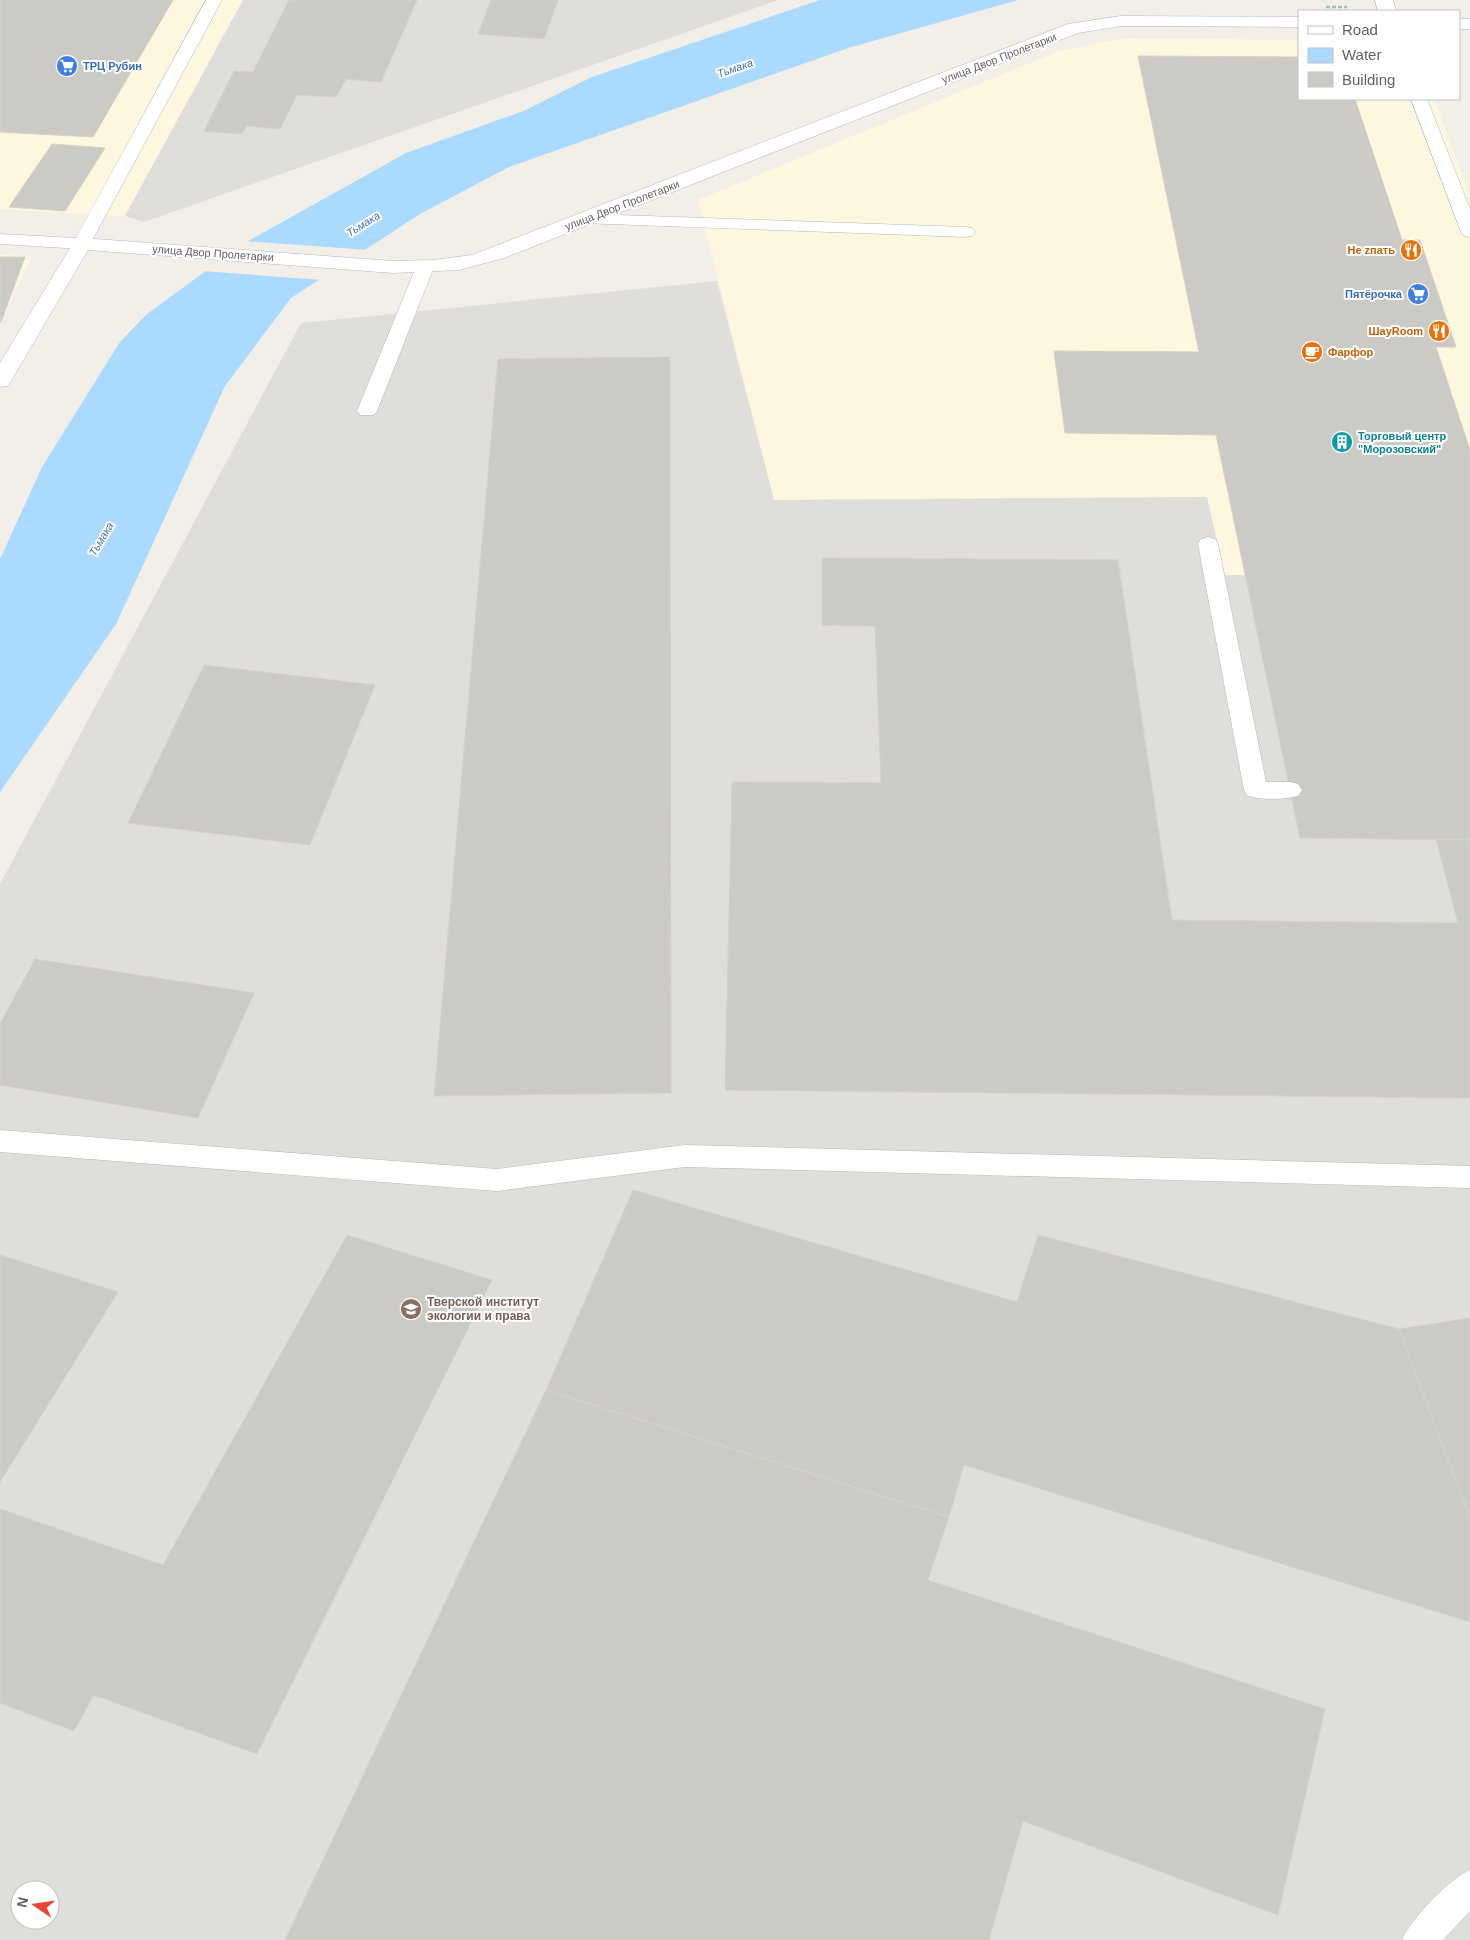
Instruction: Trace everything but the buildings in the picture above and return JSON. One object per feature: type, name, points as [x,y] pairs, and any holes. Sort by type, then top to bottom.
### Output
[{"type":"street","name":"улица Двор Пролетарки","points":[[82,244],[387,267],[425,267],[460,263],[489,257],[1074,28],[1121,21],[1298,22]]},
{"type":"street","points":[[0,381],[82,244]]},
{"type":"lane","points":[[0,239],[82,244],[214,0]]},
{"type":"lane","points":[[1419,100],[1470,232]]},
{"type":"lane","points":[[588,219],[966,232]]},
{"type":"lane","points":[[368,411],[425,267]]},
{"type":"lane","points":[[1208,544],[1256,790],[1290,790]]},
{"type":"lane","points":[[0,1141],[497,1180],[685,1156],[1470,1177]]},
{"type":"lane","points":[[1419,1940],[1470,1887]]},
{"type":"shaded area","points":[[0,0],[243,0],[125,216],[0,209]]},
{"type":"shaded area","points":[[243,0],[778,0],[144,222],[125,216]]},
{"type":"shaded area","points":[[1126,38],[1298,40],[1298,100],[1434,100],[1470,196],[1470,746],[1424,577],[1225,575],[1207,497],[774,500],[698,200],[1059,51]]},
{"type":"shaded area","points":[[0,255],[32,256],[0,324]]},
{"type":"shaded area","points":[[717,281],[774,500],[1207,497],[1225,575],[1424,577],[1470,746],[1470,1940],[0,1940],[0,884],[301,323]]},
{"type":"water","name":"Тьмака","points":[[820,0],[1018,0],[848,48],[509,167],[420,214],[291,298],[225,386],[116,624],[0,792],[0,559],[42,467],[120,342],[146,315],[241,245],[406,153],[526,110],[592,77]]},
{"type":"pier","points":[[243,241],[370,250],[322,280],[202,271]]},
{"type":"place","name":"ТРЦ Рубин","points":[[67,66]]},
{"type":"place","name":"Не zпать","points":[[1411,250]]},
{"type":"place","name":"Пятёрочка","points":[[1418,294]]},
{"type":"place","name":"ШауRoom","points":[[1439,331]]},
{"type":"place","name":"Фарфор","points":[[1312,352]]},
{"type":"place","name":"Торговый центр \"Морозовский\"","points":[[1342,442]]},
{"type":"place","name":"Тверской институт экологии и права","points":[[411,1309]]}]
